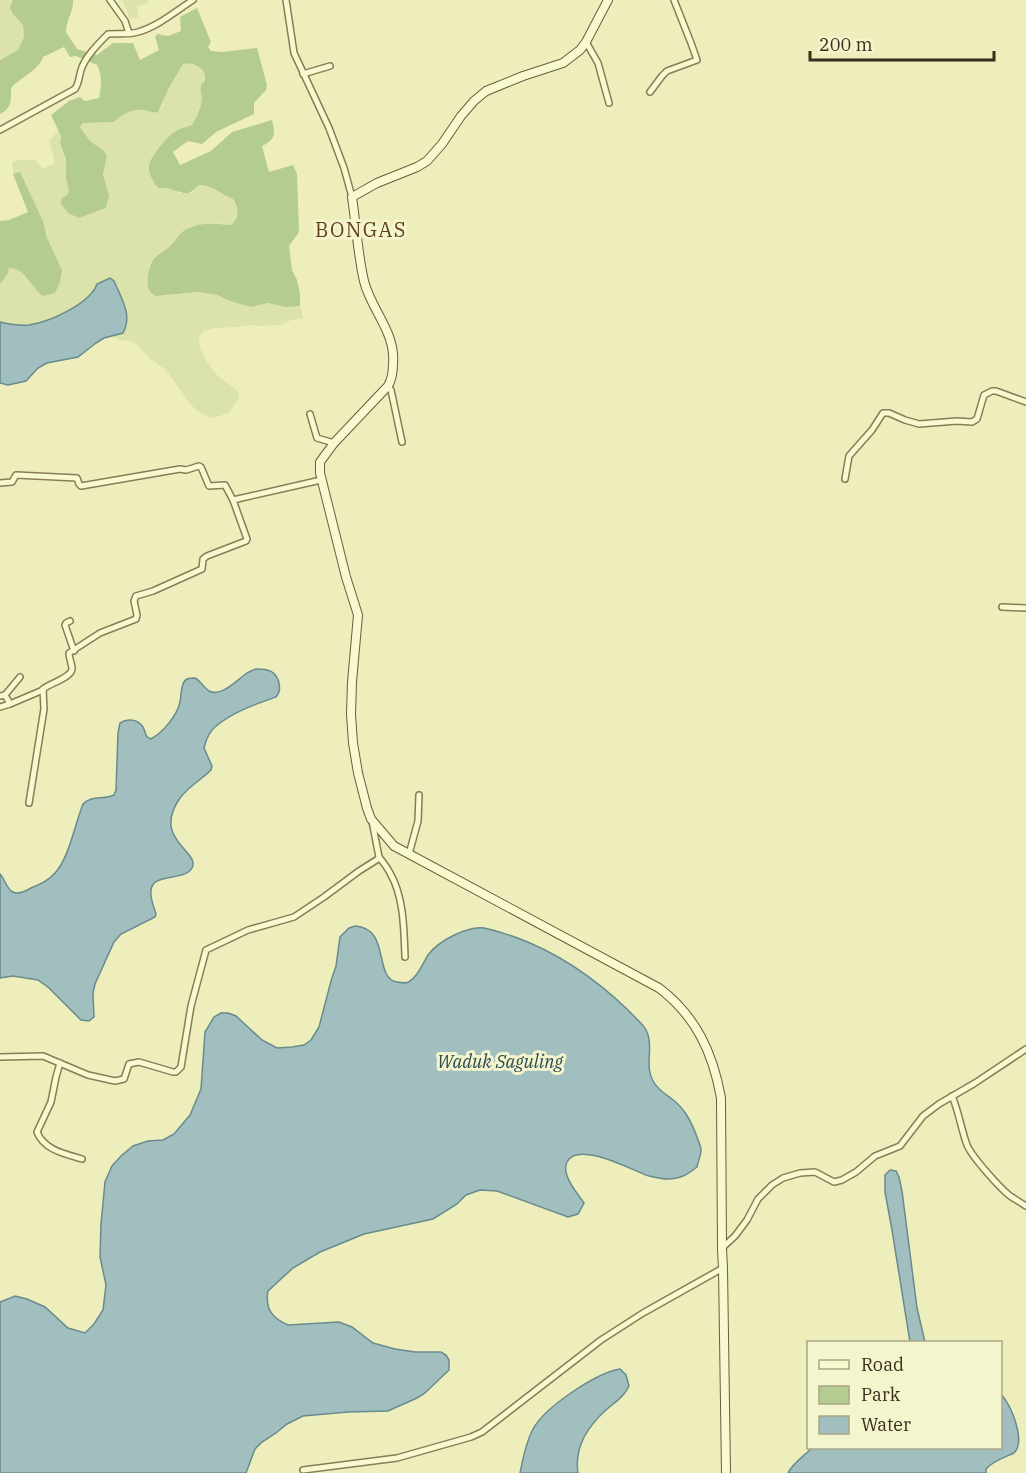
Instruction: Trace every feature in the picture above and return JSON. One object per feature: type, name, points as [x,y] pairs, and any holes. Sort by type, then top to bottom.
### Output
[{"type":"main road","points":[[608,0],[586,42],[563,63],[486,91],[461,116],[427,161],[377,183],[352,197],[365,284],[389,332],[393,349],[393,370],[387,386],[334,443],[320,462],[319,467],[346,577],[357,611],[351,725],[358,773],[371,819],[394,846],[659,988],[682,1008],[699,1031],[715,1071],[721,1098],[726,1473]]},
{"type":"street","points":[[110,0],[125,21],[129,33]]},
{"type":"street","points":[[0,130],[75,89],[90,53],[105,37],[112,34],[142,31],[193,0]]},
{"type":"street","points":[[286,0],[294,53],[336,145],[352,197]]},
{"type":"street","points":[[650,92],[667,71],[697,60],[674,0]]},
{"type":"street","points":[[586,42],[598,63],[609,103]]},
{"type":"street","points":[[303,74],[330,66]]},
{"type":"street","points":[[387,386],[391,390],[402,442]]},
{"type":"street","points":[[845,479],[849,456],[872,430],[883,413],[889,413],[912,423],[972,422],[977,419],[984,395],[992,391],[1026,402]]},
{"type":"street","points":[[310,414],[317,438],[334,443]]},
{"type":"street","points":[[0,483],[12,482],[16,475],[77,478],[81,486],[199,466],[209,486],[225,485],[247,539],[207,556],[203,560],[202,568],[153,591],[136,596],[134,601],[136,619],[103,631],[68,654],[72,668],[70,674],[45,686],[43,690],[0,707]]},
{"type":"street","points":[[233,500],[321,480]]},
{"type":"street","points":[[1002,607],[1026,608]]},
{"type":"street","points":[[70,621],[65,626],[74,651]]},
{"type":"street","points":[[10,704],[2,696],[20,677]]},
{"type":"street","points":[[29,803],[43,716],[43,690]]},
{"type":"street","points":[[409,854],[418,821],[419,795]]},
{"type":"street","points":[[371,819],[379,857],[391,874],[399,896],[405,957]]},
{"type":"street","points":[[0,1057],[43,1056],[88,1075],[116,1081],[124,1079],[129,1064],[135,1062],[176,1071],[181,1067],[191,1006],[206,950],[248,930],[294,917],[379,857]]},
{"type":"street","points":[[722,1249],[735,1236],[758,1199],[772,1185],[783,1178],[800,1173],[815,1172],[834,1182],[842,1180],[875,1156],[900,1146],[923,1116],[1026,1049]]},
{"type":"street","points":[[60,1063],[51,1102],[37,1132],[47,1146],[82,1159]]},
{"type":"street","points":[[952,1096],[968,1148],[976,1160],[1009,1195],[1026,1206]]},
{"type":"street","points":[[303,1470],[397,1458],[482,1432],[601,1340],[642,1312],[723,1268]]},
{"type":"green space","points":[[0,0],[13,0],[10,7],[12,13],[23,25],[24,37],[19,50],[0,60]]},
{"type":"green space","points":[[13,0],[73,0],[66,32],[77,49],[97,55],[113,43],[133,43],[140,60],[159,50],[155,37],[157,34],[168,36],[181,31],[180,17],[197,8],[211,42],[208,47],[211,51],[257,48],[267,85],[266,90],[254,103],[254,114],[216,132],[202,144],[188,141],[173,152],[180,165],[211,151],[232,132],[272,120],[273,136],[262,146],[269,172],[293,165],[297,174],[299,232],[289,246],[292,270],[300,294],[300,306],[286,307],[268,303],[251,307],[217,295],[198,292],[156,296],[149,290],[148,274],[152,261],[183,232],[199,225],[231,225],[237,216],[233,199],[213,188],[199,185],[187,193],[158,188],[149,172],[152,158],[167,138],[174,132],[192,125],[199,111],[205,74],[201,68],[194,65],[183,64],[158,112],[134,110],[114,122],[83,123],[80,127],[90,141],[107,156],[103,174],[109,195],[106,208],[79,218],[68,213],[61,204],[62,198],[69,190],[66,179],[66,160],[60,143],[61,136],[51,115],[69,101],[80,97],[85,101],[99,98],[100,74],[97,65],[76,56],[70,57],[64,47],[43,57],[38,66],[11,88],[9,106],[0,114],[0,60],[18,50],[24,37],[23,25],[12,13],[10,7]]},
{"type":"green space","points":[[122,0],[149,0],[148,3],[137,7],[139,17],[130,18]]},
{"type":"green space","points":[[189,63],[204,71],[200,110],[192,125],[176,130],[164,142],[158,188],[192,193],[199,185],[211,187],[233,199],[238,210],[236,222],[231,225],[216,223],[191,227],[176,237],[169,247],[153,259],[148,271],[162,296],[198,292],[217,295],[251,307],[268,303],[286,307],[300,306],[303,318],[281,325],[250,325],[204,331],[199,337],[200,348],[205,359],[216,374],[239,392],[239,398],[229,413],[213,418],[194,408],[166,370],[149,358],[137,345],[111,336],[123,333],[126,328],[125,307],[95,290],[77,306],[51,319],[28,325],[0,322],[0,284],[9,268],[14,267],[23,274],[62,270],[47,238],[43,221],[19,172],[13,174],[12,162],[35,160],[42,169],[55,163],[49,141],[59,130],[67,167],[66,179],[69,190],[67,195],[79,218],[101,210],[108,190],[103,174],[106,156],[104,151],[90,141],[80,127],[83,123],[114,122],[122,114],[132,110],[161,108],[180,68],[183,64]]},
{"type":"green space","points":[[20,172],[43,221],[47,238],[62,270],[55,293],[43,296],[24,274],[15,269],[9,268],[0,284],[0,221],[9,220],[28,212],[13,174]]},
{"type":"water","points":[[110,278],[114,281],[125,307],[127,320],[123,333],[104,338],[78,357],[47,363],[38,368],[26,381],[8,385],[0,383],[0,322],[25,325],[47,320],[78,305],[97,284]]},
{"type":"water","points":[[256,669],[267,670],[276,675],[279,685],[278,694],[276,697],[229,717],[209,734],[204,748],[212,766],[211,770],[180,798],[173,812],[171,824],[173,834],[193,862],[192,868],[182,875],[156,881],[152,885],[151,894],[155,917],[121,934],[114,942],[95,984],[94,1017],[89,1021],[81,1020],[38,980],[13,976],[0,978],[0,874],[9,889],[18,893],[41,884],[60,867],[83,804],[86,801],[114,795],[120,723],[129,720],[138,722],[147,737],[151,739],[165,728],[176,713],[182,686],[186,679],[195,678],[209,691],[219,692]]},
{"type":"water","name":"Waduk Saguling","points":[[355,926],[366,929],[373,935],[378,944],[385,972],[390,979],[397,982],[406,983],[413,979],[428,955],[446,940],[461,932],[477,928],[496,931],[531,943],[576,968],[616,999],[646,1029],[650,1044],[650,1075],[661,1091],[681,1107],[690,1121],[701,1148],[697,1167],[683,1176],[665,1179],[649,1176],[594,1155],[573,1156],[567,1162],[566,1172],[584,1203],[578,1214],[568,1217],[497,1191],[480,1190],[466,1195],[457,1204],[433,1219],[364,1234],[320,1252],[293,1268],[268,1291],[269,1308],[282,1322],[288,1325],[339,1322],[352,1327],[373,1343],[395,1349],[441,1352],[446,1355],[449,1360],[449,1370],[425,1393],[388,1411],[303,1416],[287,1424],[255,1449],[246,1473],[0,1473],[0,1302],[15,1296],[27,1299],[45,1307],[68,1328],[85,1333],[94,1324],[103,1310],[106,1285],[100,1257],[101,1224],[105,1182],[112,1166],[133,1146],[148,1141],[163,1140],[174,1134],[190,1115],[201,1089],[205,1032],[214,1017],[221,1013],[236,1016],[262,1040],[277,1048],[304,1045],[311,1040],[319,1027],[336,966],[340,937],[349,928]]},
{"type":"water","points":[[890,1170],[896,1171],[899,1177],[917,1308],[925,1341],[910,1341],[885,1192],[885,1175]]},
{"type":"water","points":[[620,1369],[626,1375],[629,1386],[622,1396],[599,1417],[583,1438],[578,1455],[578,1473],[520,1473],[528,1439],[539,1420],[572,1392],[598,1377]]},
{"type":"water","points":[[1002,1396],[1009,1407],[1018,1432],[1019,1441],[1014,1453],[989,1466],[986,1473],[788,1473],[811,1449],[1002,1449]]},
{"type":"district","name":"BONGAS","points":[[361,229]]}]
